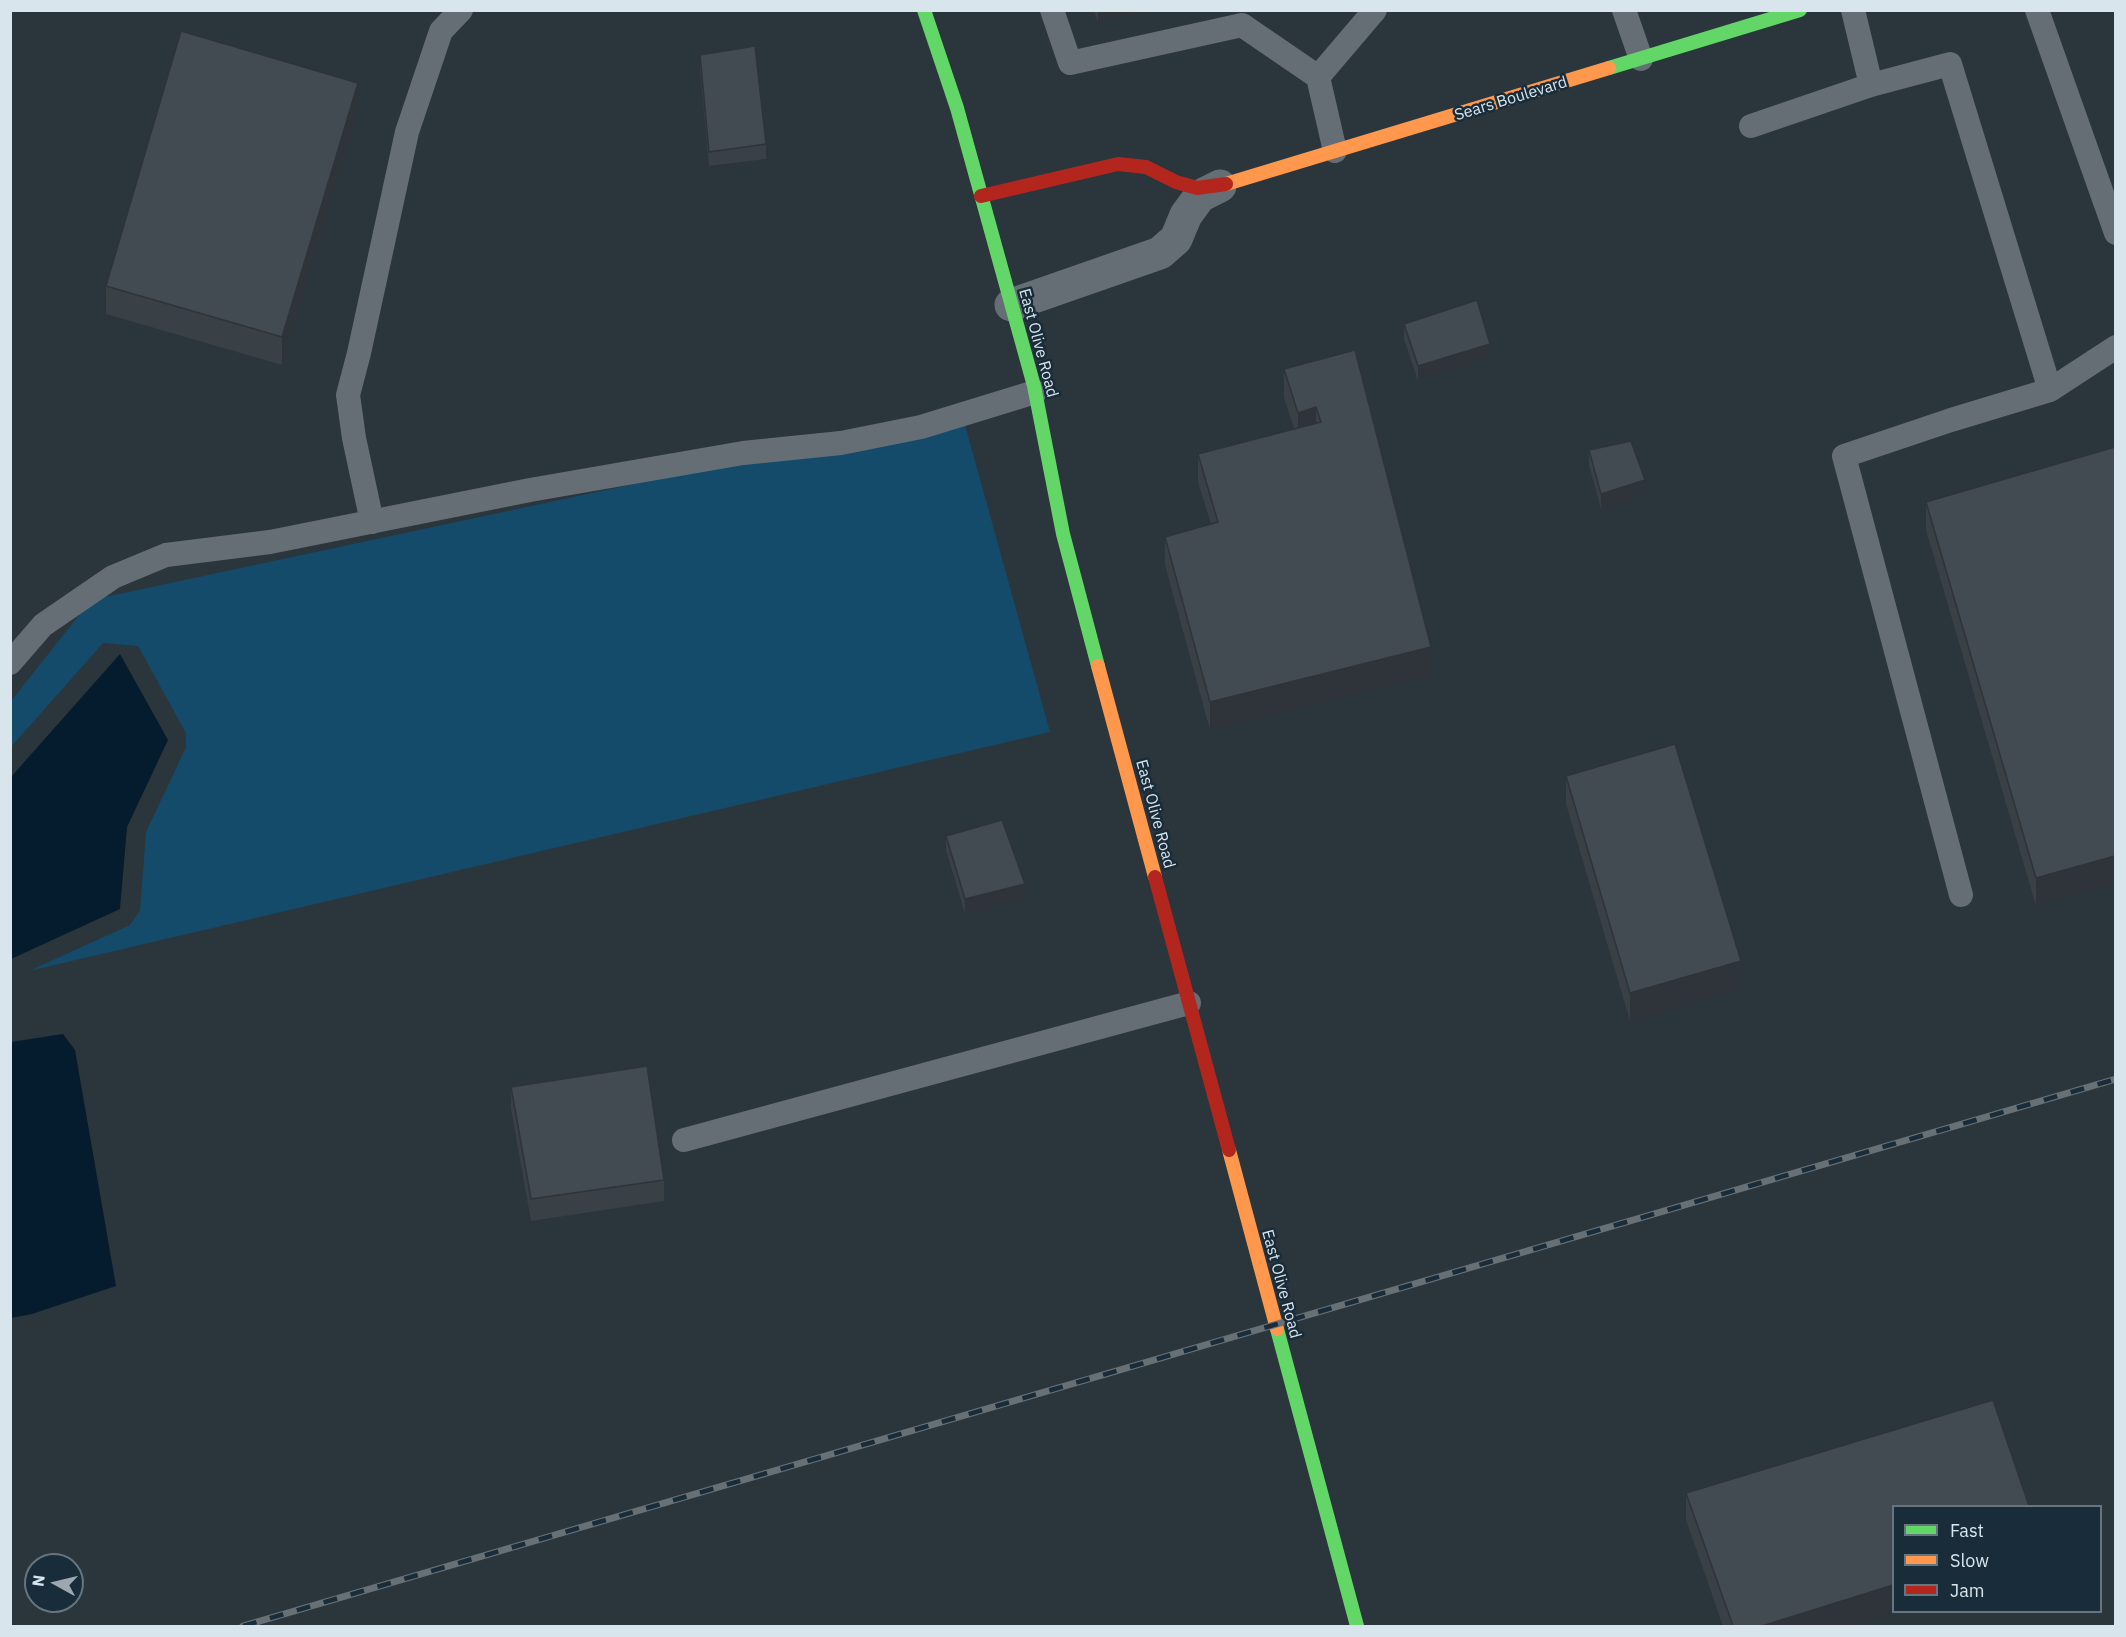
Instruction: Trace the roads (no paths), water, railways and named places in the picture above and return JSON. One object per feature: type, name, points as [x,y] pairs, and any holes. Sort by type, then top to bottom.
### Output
[{"type":"street","name":"East Olive Road","points":[[924,10],[957,108],[1035,392],[1063,534],[1357,1626]]},
{"type":"street","name":"Sears Boulevard","points":[[1011,305],[1160,254],[1176,239],[1186,214],[1200,196],[1220,186],[1800,10]]},
{"type":"street","name":"Sears Boulevard","points":[[981,196],[1118,164],[1146,167],[1176,182],[1197,188],[1220,186]]},
{"type":"lane","points":[[372,522],[354,438],[348,395],[407,132],[441,31],[461,10]]},
{"type":"lane","points":[[1052,10],[1070,63],[1242,25],[1318,78],[1335,152]]},
{"type":"lane","points":[[1318,78],[1375,10]]},
{"type":"lane","points":[[1624,10],[1641,59]]},
{"type":"lane","points":[[1853,10],[1871,85]]},
{"type":"lane","points":[[2037,10],[2115,233]]},
{"type":"lane","points":[[1751,126],[1871,85],[1950,64],[2050,390]]},
{"type":"lane","points":[[1961,895],[1844,456],[2050,390],[2115,347]]},
{"type":"lane","points":[[10,663],[43,625],[112,577],[165,555],[270,542],[530,490],[743,453],[852,441],[921,427],[1035,392]]},
{"type":"lane","points":[[684,1140],[1189,1003]]},
{"type":"railway","points":[[243,1626],[2116,1079]]}]
